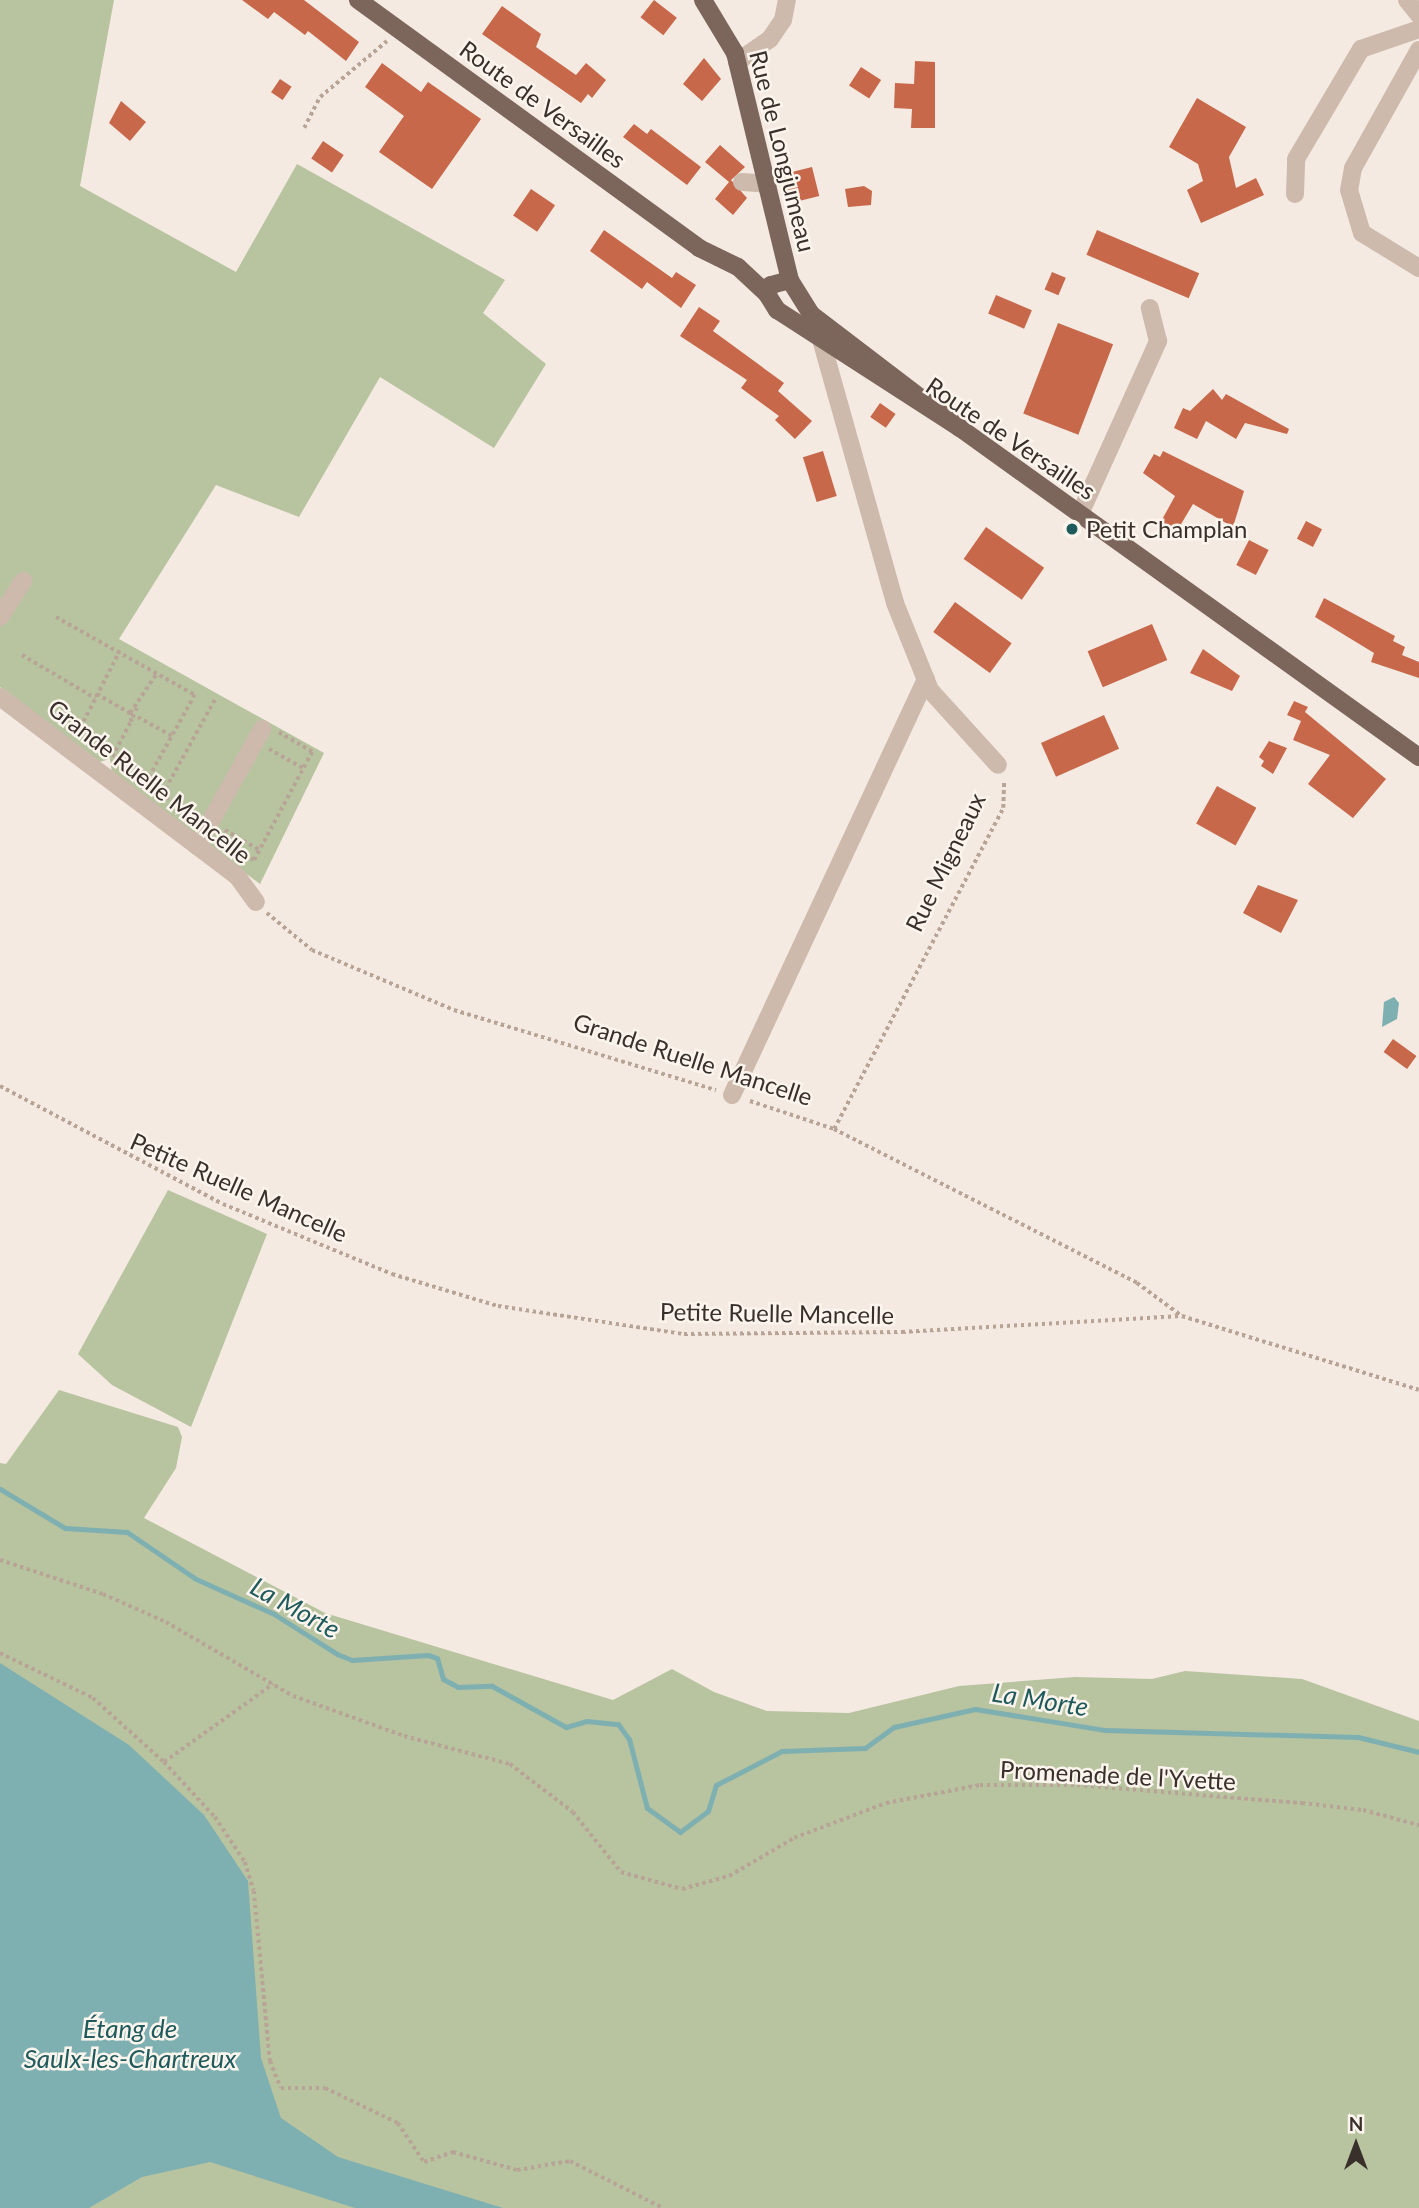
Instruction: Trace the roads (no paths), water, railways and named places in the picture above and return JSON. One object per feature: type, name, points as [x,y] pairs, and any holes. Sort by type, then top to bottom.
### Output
[{"type":"main road","name":"Route de Versailles","points":[[358,0],[699,247],[738,267],[767,294]]},
{"type":"main road","name":"Rue de Longjumeau","points":[[703,0],[737,62],[790,280]]},
{"type":"main road","points":[[800,298],[795,306],[777,310],[767,294],[780,279],[790,280],[811,314],[960,428]]},
{"type":"main road","name":"Route de Versailles","points":[[777,310],[822,343],[960,428],[1419,757]]},
{"type":"street","points":[[737,62],[770,39],[783,20],[787,0]]},
{"type":"street","points":[[1407,0],[1419,15]]},
{"type":"street","points":[[1295,194],[1296,159],[1362,49],[1419,29]]},
{"type":"street","points":[[1419,50],[1353,167],[1349,190],[1363,233],[1419,268]]},
{"type":"street","points":[[742,182],[768,184]]},
{"type":"street","points":[[1080,514],[1158,341],[1150,308]]},
{"type":"street","name":"Rue Migneaux","points":[[822,343],[895,603],[926,679],[972,741],[998,765]]},
{"type":"street","points":[[0,617],[23,581]]},
{"type":"street","points":[[732,1095],[926,679]]},
{"type":"street","name":"Grande Ruelle Mancelle","points":[[0,697],[237,876],[256,902]]},
{"type":"street","points":[[197,846],[262,732]]},
{"type":"water","points":[[1394,997],[1399,1003],[1397,1019],[1382,1027],[1384,1002]]},
{"type":"water","name":"Étang de Saulx-les-Chartreux","points":[[0,1663],[129,1745],[204,1815],[248,1881],[261,2058],[281,2118],[338,2157],[503,2208],[355,2208],[210,2162],[142,2177],[89,2208],[0,2208]]},
{"type":"waterway","name":"La Morte","points":[[0,1489],[65,1528],[127,1532],[196,1579],[274,1614],[337,1654],[352,1660],[428,1655],[437,1658],[443,1679],[458,1687],[492,1686],[566,1727],[587,1721],[618,1724],[629,1739],[647,1808],[680,1832],[708,1811],[716,1785],[782,1751],[865,1748],[894,1727],[975,1709],[1105,1730],[1358,1737],[1419,1752]]},
{"type":"place","name":"Petit Champlan","points":[[1072,529]]}]
